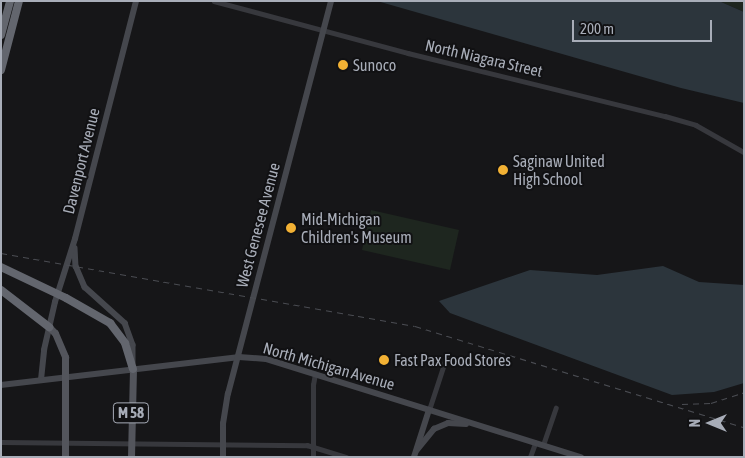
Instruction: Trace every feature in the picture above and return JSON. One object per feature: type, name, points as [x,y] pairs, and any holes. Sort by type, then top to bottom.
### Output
[{"type":"highway","points":[[1,35],[10,1]]},
{"type":"highway","points":[[1,70],[19,1]]},
{"type":"highway","points":[[1,267],[66,298],[110,323],[125,343],[132,369]]},
{"type":"highway","points":[[1,290],[49,327]]},
{"type":"main road","name":"Davenport Avenue","points":[[41,380],[55,302],[75,239],[136,1]]},
{"type":"main road","name":"West Genesee Avenue","points":[[223,457],[225,408],[331,1]]},
{"type":"main road","points":[[75,239],[74,256],[79,277],[85,287],[125,323],[131,334],[132,369]]},
{"type":"main road","points":[[49,327],[55,333],[62,348],[66,377],[65,457]]},
{"type":"main road","name":"North Michigan Avenue","points":[[1,385],[238,357],[266,359],[581,457]]},
{"type":"main road","name":"M 58","points":[[131,457],[132,369]]},
{"type":"main road","points":[[414,457],[430,410]]},
{"type":"main road","points":[[417,450],[434,429],[448,423],[474,424]]},
{"type":"street","name":"North Niagara Street","points":[[214,1],[665,116],[696,125],[744,152]]},
{"type":"street","points":[[430,410],[447,355]]},
{"type":"street","points":[[313,457],[313,385],[315,374]]},
{"type":"street","points":[[543,445],[556,408]]},
{"type":"street","points":[[1,442],[314,447],[346,457]]},
{"type":"street","points":[[530,457],[535,442]]},
{"type":"shaded area","points":[[377,1],[719,1],[744,12],[744,103],[681,88]]},
{"type":"shaded area","points":[[719,1],[744,1],[744,12],[735,8]]},
{"type":"shaded area","points":[[371,210],[459,230],[450,270],[362,250]]},
{"type":"shaded area","points":[[663,266],[699,282],[744,285],[744,383],[714,392],[672,395],[450,313],[439,301],[530,270],[597,275]]},
{"type":"railway","points":[[1,253],[415,326],[744,427]]},
{"type":"railway","points":[[682,404],[711,403],[744,392]]},
{"type":"place","name":"Sunoco","points":[[343,65]]},
{"type":"place","name":"Saginaw United High School","points":[[503,170]]},
{"type":"place","name":"Mid-Michigan Children's Museum","points":[[291,228]]},
{"type":"place","name":"Fast Pax Food Stores","points":[[384,360]]}]
